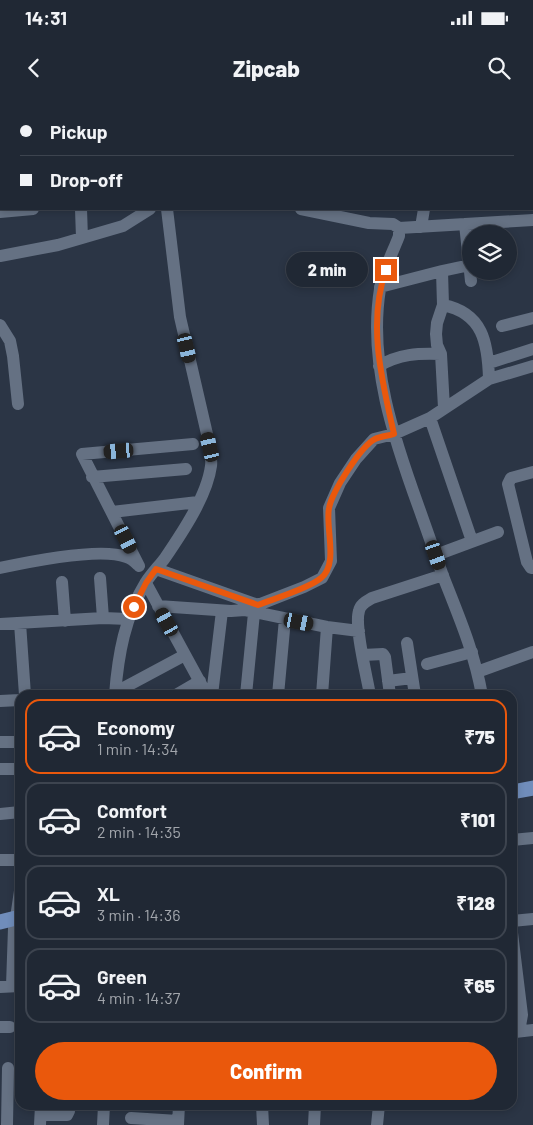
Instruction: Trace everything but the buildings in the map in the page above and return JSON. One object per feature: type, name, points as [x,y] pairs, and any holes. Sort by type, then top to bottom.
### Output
[{"type":"main road","points":[[517,781],[533,778]]},
{"type":"main road","points":[[517,791],[533,788]]},
{"type":"main road","points":[[0,913],[15,918]]},
{"type":"main road","points":[[0,922],[15,920]]},
{"type":"street","points":[[0,212],[22,210]]},
{"type":"street","points":[[81,210],[82,238]]},
{"type":"street","points":[[0,256],[58,245],[123,226],[148,210]]},
{"type":"street","points":[[116,690],[120,653],[128,619],[151,576],[171,548],[198,502],[207,484],[211,465],[210,447],[180,317],[167,210]]},
{"type":"street","points":[[421,228],[424,210]]},
{"type":"street","points":[[323,211],[369,223],[392,224],[399,228],[465,224],[528,216]]},
{"type":"street","points":[[399,228],[399,236],[380,287],[377,323],[380,366],[394,434],[443,575],[467,635],[481,690]]},
{"type":"street","points":[[380,287],[462,267]]},
{"type":"street","points":[[442,271],[442,305],[436,334],[437,345],[441,354],[444,408]]},
{"type":"street","points":[[442,305],[460,310],[470,316],[480,328],[489,363],[489,379]]},
{"type":"street","points":[[502,326],[533,318]]},
{"type":"street","points":[[0,325],[10,341],[18,404]]},
{"type":"street","points":[[489,363],[533,349]]},
{"type":"street","points":[[380,366],[391,359],[408,354],[441,354]]},
{"type":"street","points":[[158,606],[222,610],[252,609],[322,578],[331,561],[329,508],[340,483],[356,459],[374,439],[394,434],[430,418],[489,379],[533,366]]},
{"type":"street","points":[[430,418],[472,541]]},
{"type":"street","points":[[139,566],[92,477],[82,454],[193,444]]},
{"type":"street","points":[[92,477],[186,469]]},
{"type":"street","points":[[533,472],[511,478],[508,484],[527,562],[533,568]]},
{"type":"street","points":[[112,512],[198,502]]},
{"type":"street","points":[[436,555],[498,532]]},
{"type":"street","points":[[0,568],[96,553],[125,556],[151,576],[252,609],[285,619],[359,631]]},
{"type":"street","points":[[369,690],[357,621],[359,609],[364,602],[372,598],[443,575]]},
{"type":"street","points":[[151,576],[158,606],[204,690]]},
{"type":"street","points":[[100,578],[103,618]]},
{"type":"street","points":[[62,582],[64,620]]},
{"type":"street","points":[[246,690],[252,609]]},
{"type":"street","points":[[213,690],[222,610]]},
{"type":"street","points":[[0,624],[103,618],[128,619]]},
{"type":"street","points":[[278,690],[285,619]]},
{"type":"street","points":[[20,623],[25,690]]},
{"type":"street","points":[[322,690],[327,627]]},
{"type":"street","points":[[406,643],[414,690]]},
{"type":"street","points":[[427,664],[472,652]]},
{"type":"street","points":[[477,672],[533,652]]},
{"type":"street","points":[[363,655],[383,654],[389,690]]},
{"type":"street","points":[[121,690],[185,655]]},
{"type":"street","points":[[388,681],[412,678]]},
{"type":"street","points":[[185,690],[200,681]]},
{"type":"street","points":[[0,701],[15,700]]},
{"type":"street","points":[[0,742],[15,742]]},
{"type":"street","points":[[0,769],[15,768]]},
{"type":"street","points":[[0,814],[15,812]]},
{"type":"street","points":[[517,840],[533,838]]},
{"type":"street","points":[[0,860],[15,860]]},
{"type":"street","points":[[517,921],[533,919]]},
{"type":"street","points":[[0,926],[15,920]]},
{"type":"street","points":[[11,986],[15,948]]},
{"type":"street","points":[[517,982],[522,1015],[520,1026],[517,1029]]},
{"type":"street","points":[[517,1032],[533,1030]]},
{"type":"street","points":[[7,1125],[9,1068]]},
{"type":"street","points":[[41,1115],[67,1115],[69,1110]]},
{"type":"street","points":[[103,1125],[104,1110]]},
{"type":"street","points":[[132,1118],[178,1123],[179,1110]]},
{"type":"street","points":[[262,1110],[263,1125]]},
{"type":"street","points":[[314,1125],[315,1110]]},
{"type":"street","points":[[377,1125],[378,1110]]},
{"type":"route","points":[[134,607],[146,583],[156,569],[258,605],[322,578],[331,561],[329,508],[340,483],[356,459],[374,439],[394,434],[380,366],[377,323],[380,287],[386,270]]}]
